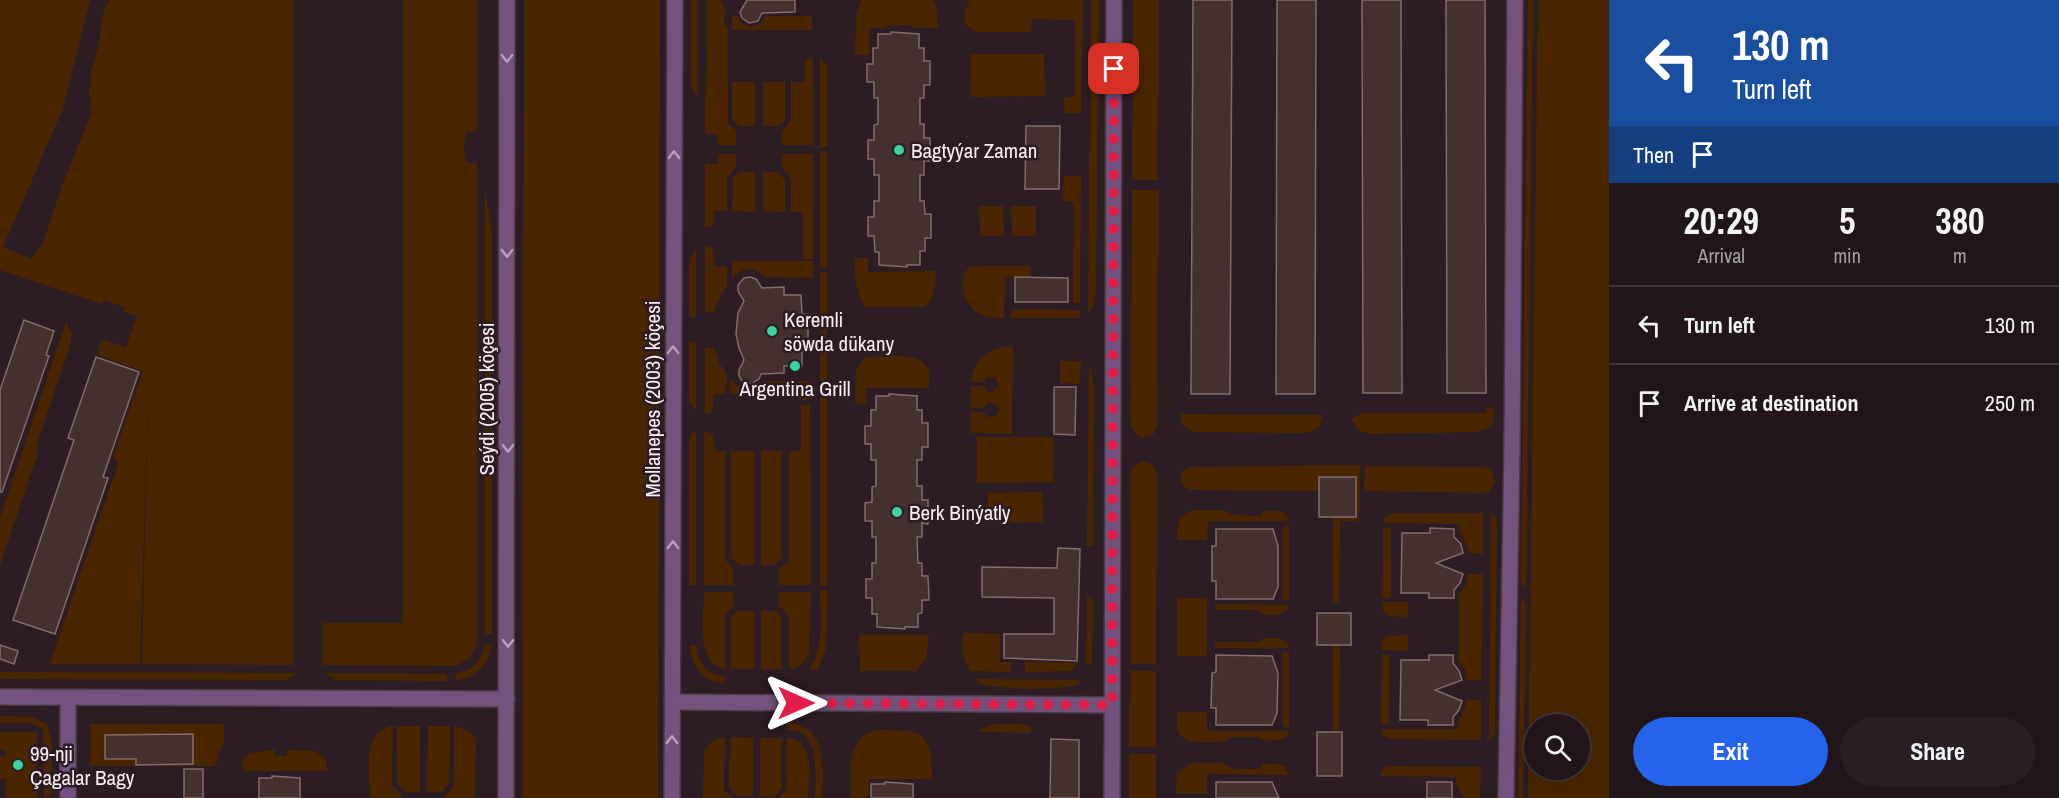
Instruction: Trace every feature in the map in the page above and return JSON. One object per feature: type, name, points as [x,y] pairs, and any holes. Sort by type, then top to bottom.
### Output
[{"type":"street","name":"Seýdi (2005) köçesi","points":[[506,798],[507,0]]},
{"type":"street","name":"Mollanepes (2003) köçesi","points":[[672,798],[675,0]]},
{"type":"street","points":[[1112,798],[1114,0]]},
{"type":"street","points":[[1506,798],[1512,447],[1515,0]]},
{"type":"street","points":[[0,697],[507,699]]},
{"type":"street","points":[[68,698],[68,798]]},
{"type":"street","points":[[672,702],[1112,705]]},
{"type":"shaded area","points":[[0,0],[90,0],[62,111],[3,247],[31,259],[43,244],[63,183],[92,112],[89,95],[91,71],[99,45],[103,14],[109,0],[293,0],[293,665],[142,664],[149,356],[140,664],[50,664],[119,461],[113,458],[143,371],[101,356],[98,352],[98,346],[104,340],[126,347],[137,316],[124,312],[125,307],[104,300],[102,304],[0,270]]},
{"type":"shaded area","points":[[402,0],[477,0],[477,131],[468,131],[464,147],[468,163],[477,163],[477,644],[470,658],[456,666],[323,665],[323,623],[402,623]]},
{"type":"shaded area","points":[[524,0],[660,0],[658,798],[522,798]]},
{"type":"shaded area","points":[[691,0],[698,0],[698,96],[693,92],[691,82]]},
{"type":"shaded area","points":[[707,0],[720,0],[725,8],[724,21],[728,29],[728,123],[736,131],[736,145],[718,145],[718,134],[705,134]]},
{"type":"shaded area","points":[[861,0],[933,0],[937,11],[938,28],[913,28],[913,25],[870,28],[870,55],[855,55],[856,16]]},
{"type":"shaded area","points":[[969,0],[1083,0],[1081,113],[1064,113],[1064,98],[1075,97],[1075,20],[1032,19],[1031,32],[976,32],[965,24],[964,15]]},
{"type":"shaded area","points":[[1091,0],[1099,0],[1099,3],[1096,291],[1093,307],[1088,313]]},
{"type":"shaded area","points":[[1133,0],[1159,0],[1158,180],[1132,180]]},
{"type":"shaded area","points":[[1528,0],[1533,0],[1526,589],[1521,581]]},
{"type":"shaded area","points":[[1538,0],[1609,0],[1609,798],[1528,798],[1528,780],[1590,780],[1590,714],[1529,714]]},
{"type":"shaded area","points":[[732,16],[738,16],[741,23],[750,27],[760,24],[765,16],[812,16],[812,30],[732,30]]},
{"type":"shaded area","points":[[970,54],[1044,54],[1045,96],[971,97]]},
{"type":"shaded area","points":[[820,58],[827,70],[827,147],[820,148]]},
{"type":"shaded area","points":[[805,59],[813,59],[813,145],[782,145],[782,131],[791,121],[791,82],[805,82]]},
{"type":"shaded area","points":[[732,82],[755,82],[755,126],[739,126],[732,119]]},
{"type":"shaded area","points":[[763,82],[785,82],[785,120],[779,126],[763,126]]},
{"type":"shaded area","points":[[820,151],[827,151],[827,268],[820,268]]},
{"type":"shaded area","points":[[718,154],[736,154],[736,167],[727,177],[727,211],[714,211],[714,223],[711,227],[705,227],[705,164],[718,164]]},
{"type":"shaded area","points":[[782,154],[813,154],[813,259],[803,259],[803,212],[791,212],[791,178],[782,168]]},
{"type":"shaded area","points":[[739,172],[755,172],[755,212],[732,211],[733,179]]},
{"type":"shaded area","points":[[763,172],[778,172],[785,180],[785,212],[763,211]]},
{"type":"shaded area","points":[[1064,176],[1081,176],[1080,303],[1073,303],[1074,202],[1063,201]]},
{"type":"shaded area","points":[[485,189],[492,231],[492,634],[485,634]]},
{"type":"shaded area","points":[[1132,190],[1159,190],[1157,425],[1153,435],[1141,438],[1136,435],[1131,425]]},
{"type":"shaded area","points":[[979,206],[1003,206],[1004,236],[980,236]]},
{"type":"shaded area","points":[[1011,206],[1036,206],[1036,236],[1012,236]]},
{"type":"shaded area","points":[[705,246],[711,247],[714,251],[714,266],[727,267],[727,286],[714,312],[705,312]]},
{"type":"shaded area","points":[[696,248],[696,317],[689,317],[689,264]]},
{"type":"shaded area","points":[[855,258],[868,258],[868,272],[936,271],[931,299],[925,307],[866,307],[857,290]]},
{"type":"shaded area","points":[[732,261],[813,261],[813,278],[765,277],[753,269],[748,269],[732,279]]},
{"type":"shaded area","points":[[1031,266],[1030,277],[1005,277],[1004,318],[990,317],[973,310],[966,299],[963,286],[964,273],[970,267]]},
{"type":"shaded area","points":[[820,272],[827,272],[827,388],[820,388]]},
{"type":"shaded area","points":[[1011,309],[1080,310],[1080,318],[1011,318]]},
{"type":"shaded area","points":[[66,322],[72,334],[70,345],[36,446],[37,456],[0,566],[0,518]]},
{"type":"shaded area","points":[[689,342],[696,342],[696,411],[689,402]]},
{"type":"shaded area","points":[[1013,347],[1012,434],[971,433],[971,412],[984,412],[987,416],[995,417],[999,410],[998,406],[991,402],[987,403],[984,408],[971,408],[971,386],[984,386],[987,391],[991,392],[998,388],[999,384],[996,378],[987,377],[984,382],[971,382],[974,369],[981,358],[991,351]]},
{"type":"shaded area","points":[[705,348],[714,348],[719,363],[727,374],[726,394],[714,394],[713,409],[709,414],[705,414]]},
{"type":"shaded area","points":[[900,356],[918,360],[928,369],[929,388],[866,388],[866,403],[855,404],[856,370],[866,357]]},
{"type":"shaded area","points":[[1060,361],[1081,361],[1080,384],[1060,383]]},
{"type":"shaded area","points":[[1089,365],[1094,394],[1093,546],[1087,546]]},
{"type":"shaded area","points":[[730,381],[745,390],[754,391],[766,381],[811,381],[810,400],[802,400],[801,394],[730,394]]},
{"type":"shaded area","points":[[820,391],[827,391],[827,586],[820,586]]},
{"type":"shaded area","points":[[801,405],[810,405],[811,585],[779,585],[779,569],[789,561],[789,451],[801,451]]},
{"type":"shaded area","points":[[1486,408],[1494,408],[1493,423],[1486,429],[1476,432],[1371,434],[1358,430],[1351,419],[1362,413],[1486,413]]},
{"type":"shaded area","points":[[1181,414],[1323,415],[1319,428],[1299,433],[1193,432],[1182,425]]},
{"type":"shaded area","points":[[696,431],[696,585],[689,585],[689,440],[692,433]]},
{"type":"shaded area","points":[[704,431],[713,434],[715,451],[726,451],[726,561],[734,569],[734,585],[704,585]]},
{"type":"shaded area","points":[[977,437],[1053,437],[1054,482],[977,483]]},
{"type":"shaded area","points":[[731,451],[754,451],[754,565],[739,565],[731,557]]},
{"type":"shaded area","points":[[761,451],[782,451],[782,558],[774,565],[761,565]]},
{"type":"shaded area","points":[[1141,461],[1152,464],[1157,474],[1156,664],[1130,664],[1131,474],[1132,468]]},
{"type":"shaded area","points":[[1360,465],[1359,519],[1340,521],[1339,603],[1333,602],[1333,517],[1357,517],[1356,477],[1319,476],[1318,491],[1191,490],[1182,485],[1181,476],[1182,471],[1191,467]]},
{"type":"shaded area","points":[[1365,466],[1483,467],[1492,472],[1495,482],[1489,492],[1483,493],[1364,491]]},
{"type":"shaded area","points":[[1042,492],[1043,522],[988,523],[988,493]]},
{"type":"shaded area","points":[[1192,510],[1224,510],[1233,515],[1260,516],[1264,511],[1279,511],[1286,514],[1289,521],[1208,521],[1207,540],[1177,540],[1178,519]]},
{"type":"shaded area","points":[[1395,513],[1483,513],[1483,554],[1469,553],[1459,524],[1383,523],[1385,516]]},
{"type":"shaded area","points":[[1491,513],[1495,516],[1497,523],[1495,730],[1493,737],[1489,740]]},
{"type":"shaded area","points":[[1283,526],[1289,526],[1289,600],[1283,600]]},
{"type":"shaded area","points":[[1383,528],[1391,528],[1391,598],[1382,598]]},
{"type":"shaded area","points":[[1468,574],[1483,574],[1481,680],[1467,680],[1465,669],[1458,660],[1458,595],[1466,585]]},
{"type":"shaded area","points":[[820,590],[827,590],[826,650],[818,670],[809,670],[820,642]]},
{"type":"shaded area","points":[[704,592],[734,592],[734,605],[725,615],[726,669],[716,666],[709,659],[705,650]]},
{"type":"shaded area","points":[[779,592],[811,592],[809,653],[801,665],[793,669],[789,669],[789,617],[779,605]]},
{"type":"shaded area","points":[[1087,595],[1093,601],[1092,664],[1086,664]]},
{"type":"shaded area","points":[[1521,596],[1526,604],[1523,798],[1518,798]]},
{"type":"shaded area","points":[[1177,598],[1207,598],[1207,656],[1177,656]]},
{"type":"shaded area","points":[[1382,602],[1408,602],[1408,617],[1388,616],[1383,611]]},
{"type":"shaded area","points":[[1215,604],[1289,605],[1285,612],[1264,615],[1259,610],[1215,610]]},
{"type":"shaded area","points":[[737,611],[754,611],[754,669],[731,669],[731,618]]},
{"type":"shaded area","points":[[761,611],[777,611],[782,618],[782,669],[761,669]]},
{"type":"shaded area","points":[[963,633],[1000,634],[1000,662],[1011,662],[1011,672],[970,671],[963,654]]},
{"type":"shaded area","points":[[859,635],[929,635],[926,659],[916,671],[860,671]]},
{"type":"shaded area","points":[[1408,635],[1408,651],[1382,650],[1382,641],[1388,636]]},
{"type":"shaded area","points":[[1264,638],[1283,640],[1289,648],[1215,648],[1215,642],[1259,642]]},
{"type":"shaded area","points":[[485,644],[492,644],[485,664],[470,677],[456,681],[455,674],[475,664]]},
{"type":"shaded area","points":[[690,645],[697,645],[701,662],[713,674],[725,676],[725,683],[710,680],[700,672],[693,660]]},
{"type":"shaded area","points":[[1333,645],[1340,645],[1339,730],[1333,730]]},
{"type":"shaded area","points":[[1283,652],[1289,652],[1289,727],[1283,727]]},
{"type":"shaded area","points":[[1382,655],[1390,655],[1389,724],[1381,724]]},
{"type":"shaded area","points":[[1025,662],[1077,663],[1072,671],[1025,672]]},
{"type":"shaded area","points":[[1130,671],[1156,671],[1156,747],[1129,747]]},
{"type":"shaded area","points":[[0,672],[296,673],[287,680],[5,679],[0,678]]},
{"type":"shaded area","points":[[325,673],[447,674],[447,681],[336,680]]},
{"type":"shaded area","points":[[977,679],[1079,680],[1079,684],[1043,689],[1012,688],[985,685],[977,682]]},
{"type":"shaded area","points":[[1467,700],[1481,700],[1481,740],[1391,739],[1383,736],[1381,729],[1457,729]]},
{"type":"shaded area","points":[[1177,712],[1207,712],[1207,731],[1289,731],[1285,739],[1264,741],[1259,737],[1232,737],[1223,742],[1193,742],[1186,740],[1177,732]]},
{"type":"shaded area","points":[[0,716],[32,717],[47,724],[52,741],[49,797],[44,798],[43,729],[31,723],[0,723]]},
{"type":"shaded area","points":[[787,723],[800,725],[810,731],[816,740],[822,762],[822,798],[815,798],[815,766],[811,745],[806,737],[798,732],[787,730]]},
{"type":"shaded area","points":[[90,724],[224,724],[224,742],[216,766],[164,766],[164,759],[194,759],[194,734],[105,734],[105,759],[135,760],[135,766],[90,766]]},
{"type":"shaded area","points":[[995,724],[1024,724],[1031,727],[1031,733],[979,732]]},
{"type":"shaded area","points":[[393,726],[392,785],[401,798],[370,798],[369,766],[372,744],[383,729]]},
{"type":"shaded area","points":[[397,726],[420,726],[420,792],[405,792],[397,783]]},
{"type":"shaded area","points":[[428,726],[450,726],[449,784],[441,792],[427,792]]},
{"type":"shaded area","points":[[454,726],[469,731],[476,739],[475,798],[444,798],[454,786]]},
{"type":"shaded area","points":[[876,730],[914,732],[921,736],[930,750],[932,779],[869,779],[869,795],[866,798],[851,798],[854,748],[866,734]]},
{"type":"shaded area","name":"99-nji Çagalar Bagy","points":[[0,732],[37,732],[37,798],[6,798],[6,779],[0,779],[0,757],[6,756],[5,750],[0,750]]},
{"type":"shaded area","points":[[725,737],[724,790],[733,798],[703,798],[704,752],[713,741]]},
{"type":"shaded area","points":[[730,737],[753,738],[753,796],[738,796],[729,787]]},
{"type":"shaded area","points":[[760,738],[782,738],[782,788],[774,797],[760,796]]},
{"type":"shaded area","points":[[787,738],[796,740],[807,752],[809,761],[808,798],[779,798],[786,790]]},
{"type":"shaded area","points":[[275,750],[275,756],[287,756],[287,750],[315,751],[326,759],[327,771],[243,771],[243,760],[249,753]]},
{"type":"shaded area","points":[[1129,754],[1156,754],[1156,798],[1129,798]]},
{"type":"shaded area","points":[[1192,763],[1223,763],[1234,769],[1259,769],[1263,764],[1278,764],[1285,767],[1289,775],[1207,774],[1207,793],[1176,793],[1177,772]]},
{"type":"shaded area","points":[[1387,766],[1481,767],[1480,798],[1464,798],[1457,786],[1456,777],[1381,776],[1381,771]]},
{"type":"building","points":[[747,0],[795,0],[795,12],[762,13],[758,21],[749,23],[742,18],[740,12]]},
{"type":"building","points":[[1193,0],[1232,0],[1230,394],[1191,394]]},
{"type":"building","points":[[1277,0],[1316,0],[1315,394],[1276,394]]},
{"type":"building","points":[[1362,0],[1401,0],[1402,393],[1363,393]]},
{"type":"building","points":[[1446,0],[1485,0],[1486,393],[1447,393]]},
{"type":"building","name":"Bagtyýar Zaman","points":[[891,32],[919,34],[919,48],[924,48],[924,61],[930,61],[930,85],[924,85],[924,98],[920,98],[920,124],[924,124],[924,138],[930,138],[931,161],[924,161],[924,175],[920,175],[920,201],[924,201],[925,214],[931,214],[931,238],[925,238],[925,251],[920,251],[920,265],[907,265],[907,267],[879,265],[879,252],[875,252],[874,236],[868,236],[868,217],[874,217],[874,201],[879,201],[879,175],[874,175],[874,159],[868,159],[868,140],[874,140],[874,125],[878,124],[878,98],[874,98],[874,82],[867,82],[867,64],[873,64],[873,48],[878,48],[878,34],[891,34]]},
{"type":"building","points":[[1026,126],[1060,126],[1059,189],[1025,189]]},
{"type":"building","points":[[1015,277],[1068,278],[1068,302],[1015,302]]},
{"type":"building","name":"Keremli söwda dükany","points":[[744,278],[756,279],[762,288],[784,287],[784,295],[801,295],[802,314],[808,314],[808,347],[802,346],[802,366],[784,366],[784,373],[761,374],[759,379],[751,384],[742,381],[739,376],[744,360],[736,334],[738,313],[744,301],[738,291],[738,285]]},
{"type":"building","points":[[24,320],[54,331],[46,355],[49,356],[2,492],[0,492],[0,390]]},
{"type":"building","points":[[96,357],[139,372],[103,477],[108,478],[55,634],[13,620],[74,440],[68,438]]},
{"type":"building","points":[[1054,387],[1076,387],[1075,435],[1054,434]]},
{"type":"building","name":"Berk Binýatly","points":[[889,394],[917,396],[917,410],[922,410],[922,423],[928,423],[928,447],[922,447],[922,460],[917,460],[917,486],[922,486],[922,500],[928,500],[928,524],[922,523],[922,537],[917,537],[918,563],[922,563],[922,576],[928,576],[929,600],[922,600],[922,613],[918,614],[918,627],[905,627],[905,629],[877,627],[877,614],[872,614],[872,598],[866,598],[866,579],[872,579],[872,563],[876,563],[876,537],[872,537],[872,521],[865,521],[865,503],[872,502],[872,487],[876,486],[876,460],[871,460],[871,444],[865,444],[865,426],[871,426],[871,410],[876,410],[876,396],[889,396]]},
{"type":"building","points":[[1319,477],[1356,477],[1356,517],[1319,517]]},
{"type":"building","points":[[1430,528],[1454,529],[1454,537],[1461,544],[1463,553],[1436,563],[1463,574],[1454,590],[1454,598],[1429,598],[1429,593],[1401,593],[1402,533],[1430,533]]},
{"type":"building","points":[[1216,529],[1273,529],[1278,546],[1278,587],[1273,599],[1216,599],[1216,581],[1212,581],[1212,546],[1216,546]]},
{"type":"building","points":[[1058,548],[1080,549],[1077,661],[1004,658],[1004,634],[1054,634],[1054,598],[982,597],[982,567],[1057,568]]},
{"type":"building","points":[[1317,613],[1351,613],[1351,645],[1317,645]]},
{"type":"building","points":[[0,645],[18,651],[14,664],[0,659]]},
{"type":"building","points":[[1216,655],[1272,656],[1278,673],[1277,713],[1272,725],[1216,725],[1216,708],[1211,708],[1212,673],[1216,672]]},
{"type":"building","points":[[1429,655],[1453,655],[1453,663],[1459,671],[1462,680],[1435,690],[1462,701],[1453,717],[1453,725],[1428,725],[1428,720],[1400,720],[1401,660],[1429,660]]},
{"type":"building","points":[[1317,732],[1342,732],[1342,776],[1317,776]]},
{"type":"building","points":[[193,734],[193,764],[136,765],[136,759],[105,759],[105,735]]},
{"type":"building","points":[[1051,739],[1079,740],[1079,798],[1050,798]]},
{"type":"building","points":[[184,769],[203,769],[203,798],[184,798]]},
{"type":"building","points":[[272,776],[300,778],[300,798],[259,798],[259,778],[272,778]]},
{"type":"building","points":[[885,782],[913,784],[913,798],[871,798],[871,784],[885,784]]},
{"type":"building","points":[[1216,782],[1272,782],[1279,798],[1216,798]]},
{"type":"building","points":[[1427,782],[1452,782],[1452,798],[1427,798]]},
{"type":"place","name":"Bagtyýar Zaman","points":[[899,150]]},
{"type":"place","name":"Keremli söwda dükany","points":[[772,331]]},
{"type":"place","name":"Argentina Grill","points":[[795,366]]},
{"type":"place","name":"Berk Binýatly","points":[[897,512]]},
{"type":"place","name":"99-nji Çagalar Bagy","points":[[18,765]]},
{"type":"route","points":[[796,703],[1112,705],[1114,69]]}]
